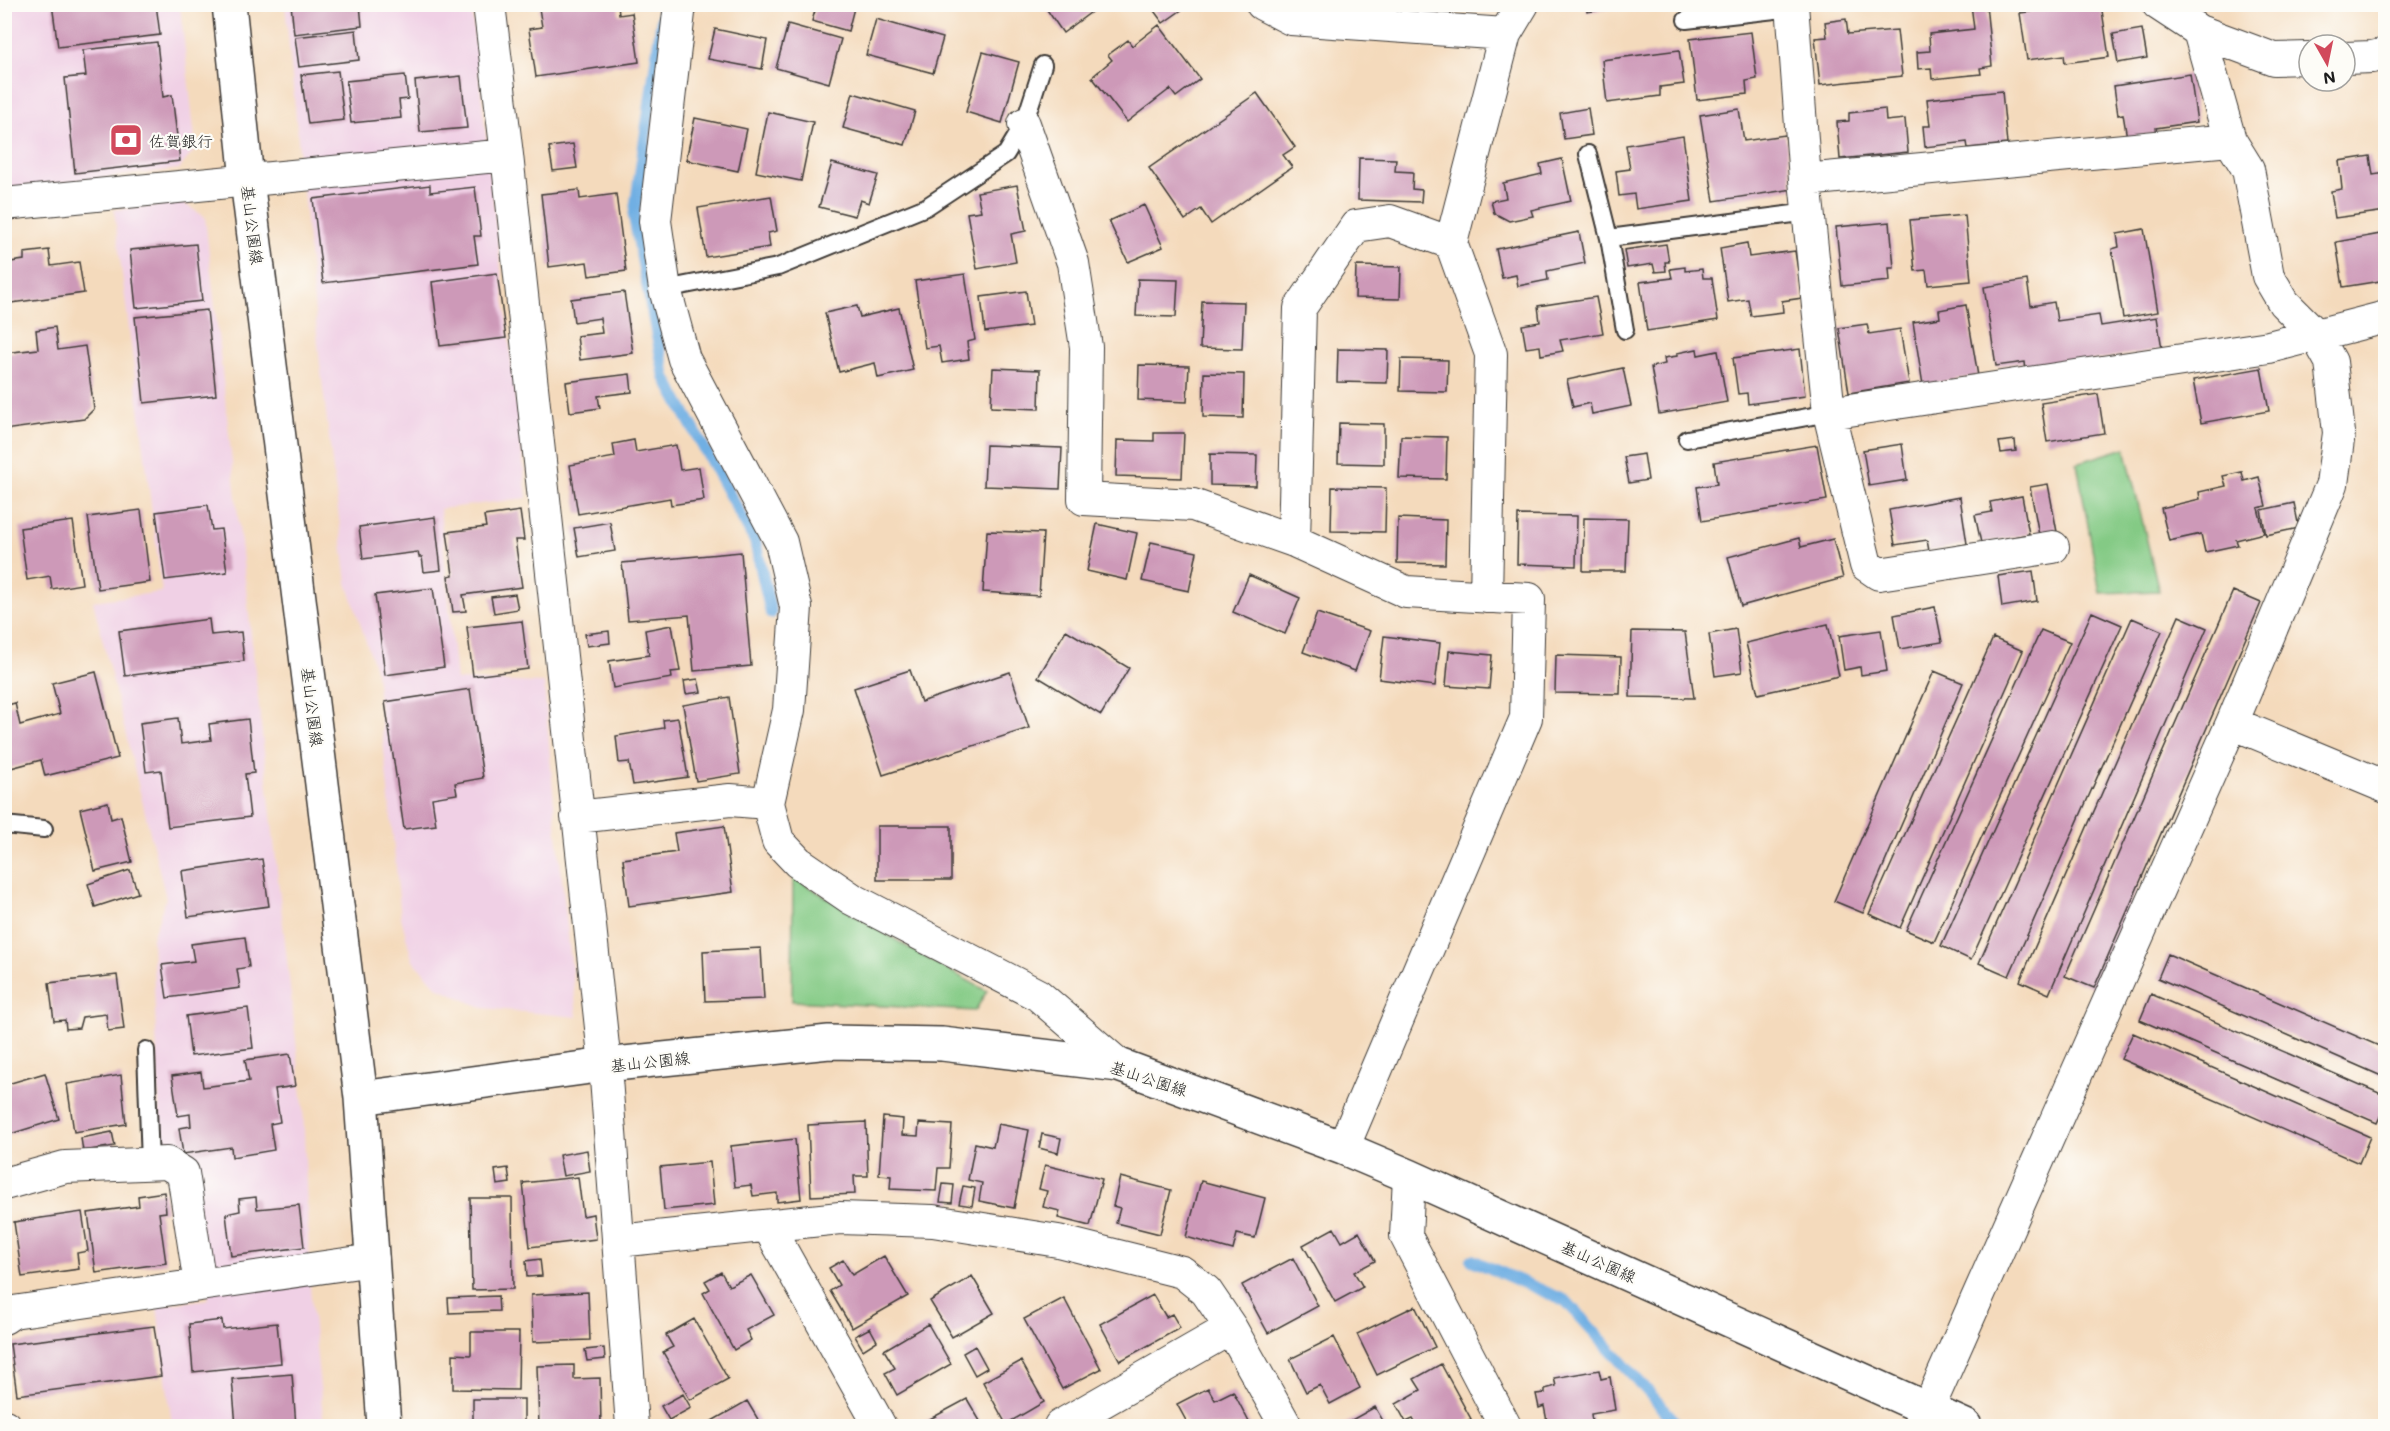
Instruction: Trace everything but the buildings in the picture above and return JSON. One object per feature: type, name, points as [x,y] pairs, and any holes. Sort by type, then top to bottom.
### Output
[{"type":"main road","name":"基山公園線","points":[[230,4],[247,180],[361,1098],[605,1065],[829,1042],[942,1044],[1119,1065],[1343,1148],[1409,1176],[1965,1426]]},
{"type":"main road","points":[[361,1098],[384,1426]]},
{"type":"street","points":[[489,4],[605,1065],[632,1426]]},
{"type":"street","points":[[680,4],[655,220],[666,289],[684,359],[781,542],[796,607],[789,710],[768,803],[778,841],[798,862],[852,899],[1038,995],[1119,1065]]},
{"type":"street","points":[[1262,4],[1291,18],[1505,34]]},
{"type":"street","points":[[1486,597],[1491,354],[1451,243],[1505,34],[1523,4]]},
{"type":"street","points":[[2158,4],[2199,31],[2274,59],[2297,58]]},
{"type":"street","points":[[1802,6],[1805,180],[1829,413],[1866,565],[1879,574],[2053,547]]},
{"type":"street","points":[[1928,1409],[2232,723],[2332,484],[2339,433],[2331,362],[2316,335],[2283,303],[2268,276],[2248,169],[2230,140],[2199,31]]},
{"type":"street","points":[[2357,58],[2385,54]]},
{"type":"street","points":[[1024,124],[1073,263],[1086,347],[1084,499],[1193,505],[1293,541],[1406,592],[1528,599],[1526,718],[1343,1148]]},
{"type":"street","points":[[1805,180],[2230,140]]},
{"type":"street","points":[[4,204],[507,155]]},
{"type":"street","points":[[1293,541],[1300,308],[1356,226],[1390,221],[1451,243]]},
{"type":"street","points":[[1829,413],[2269,347],[2385,317]]},
{"type":"street","points":[[2232,723],[2385,787]]},
{"type":"street","points":[[577,817],[729,800],[768,803]]},
{"type":"street","points":[[4,1184],[65,1167],[167,1163],[183,1173],[200,1285]]},
{"type":"street","points":[[1409,1176],[1406,1236],[1505,1426]]},
{"type":"street","points":[[618,1241],[840,1218],[933,1221],[1058,1241],[1182,1272],[1206,1291],[1286,1426]]},
{"type":"street","points":[[768,1226],[880,1426]]},
{"type":"street","points":[[4,1318],[12,1312],[373,1260]]},
{"type":"street","points":[[1060,1426],[1230,1328]]},
{"type":"lane","points":[[1686,20],[1802,6]]},
{"type":"lane","points":[[666,289],[778,267],[926,207],[1006,154],[1024,124],[1043,65]]},
{"type":"lane","points":[[1588,154],[1609,238],[1624,330]]},
{"type":"lane","points":[[1609,238],[1809,212]]},
{"type":"lane","points":[[1687,439],[1829,413]]},
{"type":"lane","points":[[4,825],[44,829]]},
{"type":"lane","points":[[146,1050],[150,1164]]},
{"type":"shaded area","points":[[4,5],[180,5],[196,148],[179,169],[5,189]]},
{"type":"shaded area","points":[[285,5],[471,5],[527,498],[440,509],[456,680],[544,683],[555,815],[577,1017],[483,1008],[437,987],[412,959],[401,917],[376,672],[347,583],[320,364]]},
{"type":"shaded area","points":[[183,203],[205,217],[303,1105],[310,1287],[324,1426],[172,1426],[157,1306],[209,1299],[161,1149],[152,938],[166,898],[93,601],[162,592],[114,210]]},
{"type":"green space","points":[[2125,448],[2159,591],[2100,593],[2077,463]]},
{"type":"green space","points":[[793,877],[914,951],[987,991],[975,1011],[792,1001]]},
{"type":"waterway","points":[[664,4],[634,217],[665,377],[755,541],[771,613]]},
{"type":"waterway","points":[[1472,1260],[1566,1301],[1679,1426]]},
{"type":"place","name":"佐賀銀行","points":[[126,140]]}]
